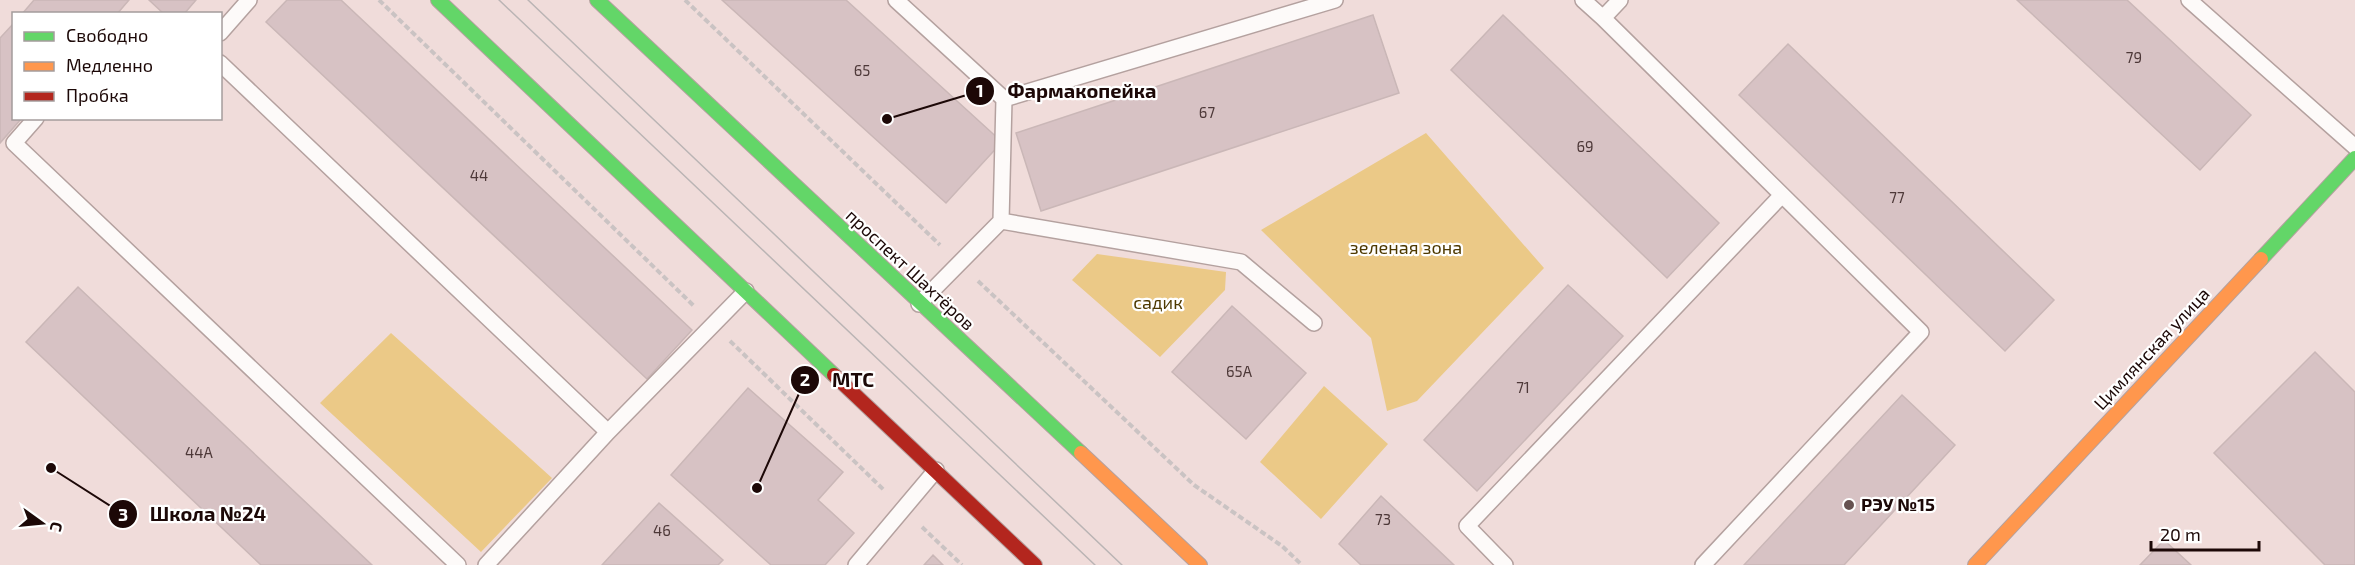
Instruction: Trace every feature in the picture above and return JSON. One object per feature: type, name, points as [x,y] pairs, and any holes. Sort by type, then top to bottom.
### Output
[{"type":"main road","points":[[438,0],[1035,565]]},
{"type":"main road","name":"проспект Шахтёров","points":[[597,0],[1200,565]]},
{"type":"main road","name":"Цимлянская улица","points":[[1980,564],[2355,158]]},
{"type":"lane","points":[[222,31],[249,0]]},
{"type":"lane","points":[[896,0],[1004,99],[1001,221],[919,304]]},
{"type":"lane","points":[[1004,99],[1335,0]]},
{"type":"lane","points":[[1583,0],[1921,332],[1703,565]]},
{"type":"lane","points":[[1603,18],[1620,0]]},
{"type":"lane","points":[[2189,0],[2355,147]]},
{"type":"lane","points":[[222,65],[608,432]]},
{"type":"lane","points":[[34,120],[14,143],[458,565]]},
{"type":"lane","points":[[1505,565],[1467,526],[1782,195]]},
{"type":"lane","points":[[1001,221],[1242,262],[1314,323]]},
{"type":"lane","points":[[486,565],[608,432],[746,291]]},
{"type":"lane","points":[[856,565],[936,470]]},
{"type":"path","points":[[379,0],[962,565]]},
{"type":"path","points":[[685,0],[959,264],[1194,485],[1282,546],[1302,565]]},
{"type":"green space","name":"зеленая зона","points":[[1426,133],[1544,268],[1417,401],[1387,411],[1371,338],[1261,230]]},
{"type":"green space","name":"садик","points":[[1097,254],[1226,272],[1225,290],[1160,357],[1072,280]]},
{"type":"green space","points":[[391,333],[552,478],[481,552],[320,403]]},
{"type":"green space","points":[[1324,386],[1388,444],[1321,519],[1260,462]]},
{"type":"building","points":[[34,0],[129,0],[119,12],[24,12]]},
{"type":"building","points":[[149,0],[196,0],[186,12],[162,12]]},
{"type":"building","points":[[287,0],[341,0],[692,330],[647,379],[266,22]]},
{"type":"building","points":[[722,0],[846,0],[1002,142],[946,203]]},
{"type":"building","points":[[2017,0],[2127,0],[2251,115],[2200,170]]},
{"type":"building","points":[[1373,15],[1399,93],[1041,211],[1016,133]]},
{"type":"building","points":[[1503,15],[1719,223],[1667,278],[1451,70]]},
{"type":"building","points":[[12,25],[12,120],[20,120],[0,143],[0,38]]},
{"type":"building","points":[[1788,44],[2054,300],[2005,351],[1739,95]]},
{"type":"building","points":[[1568,285],[1623,336],[1477,491],[1424,440]]},
{"type":"building","points":[[78,287],[372,565],[261,565],[26,342]]},
{"type":"building","points":[[1232,306],[1306,373],[1246,439],[1172,372]]},
{"type":"building","points":[[2315,352],[2355,392],[2355,565],[2325,565],[2214,453]]},
{"type":"building","points":[[748,388],[843,472],[818,500],[854,533],[825,565],[771,565],[671,475]]},
{"type":"building","name":"РЭУ №15","points":[[1902,395],[1955,445],[1844,565],[1744,565]]},
{"type":"building","points":[[1381,496],[1454,565],[1361,565],[1339,544]]},
{"type":"building","points":[[659,503],[723,560],[718,565],[602,565]]},
{"type":"building","points":[[2164,540],[2191,565],[2140,565]]},
{"type":"building","points":[[933,555],[943,565],[924,565]]},
{"type":"tram line","points":[[499,0],[1095,565]]},
{"type":"tram line","points":[[528,0],[1122,565]]},
{"type":"traffic: fast","points":[[438,0],[834,375]]},
{"type":"traffic: fast","points":[[597,0],[1081,453]]},
{"type":"traffic: fast","points":[[2261,259],[2355,158]]},
{"type":"traffic: slow","points":[[1975,565],[2261,259]]},
{"type":"traffic: slow","points":[[1081,453],[1200,565]]},
{"type":"traffic: jam","points":[[834,375],[1035,565]]},
{"type":"place","name":"Фармакопейка","points":[[887,119]]},
{"type":"place","name":"Школа №24","points":[[51,468]]},
{"type":"place","name":"МТС","points":[[757,488]]},
{"type":"place","name":"РЭУ №15","points":[[1849,505]]}]
